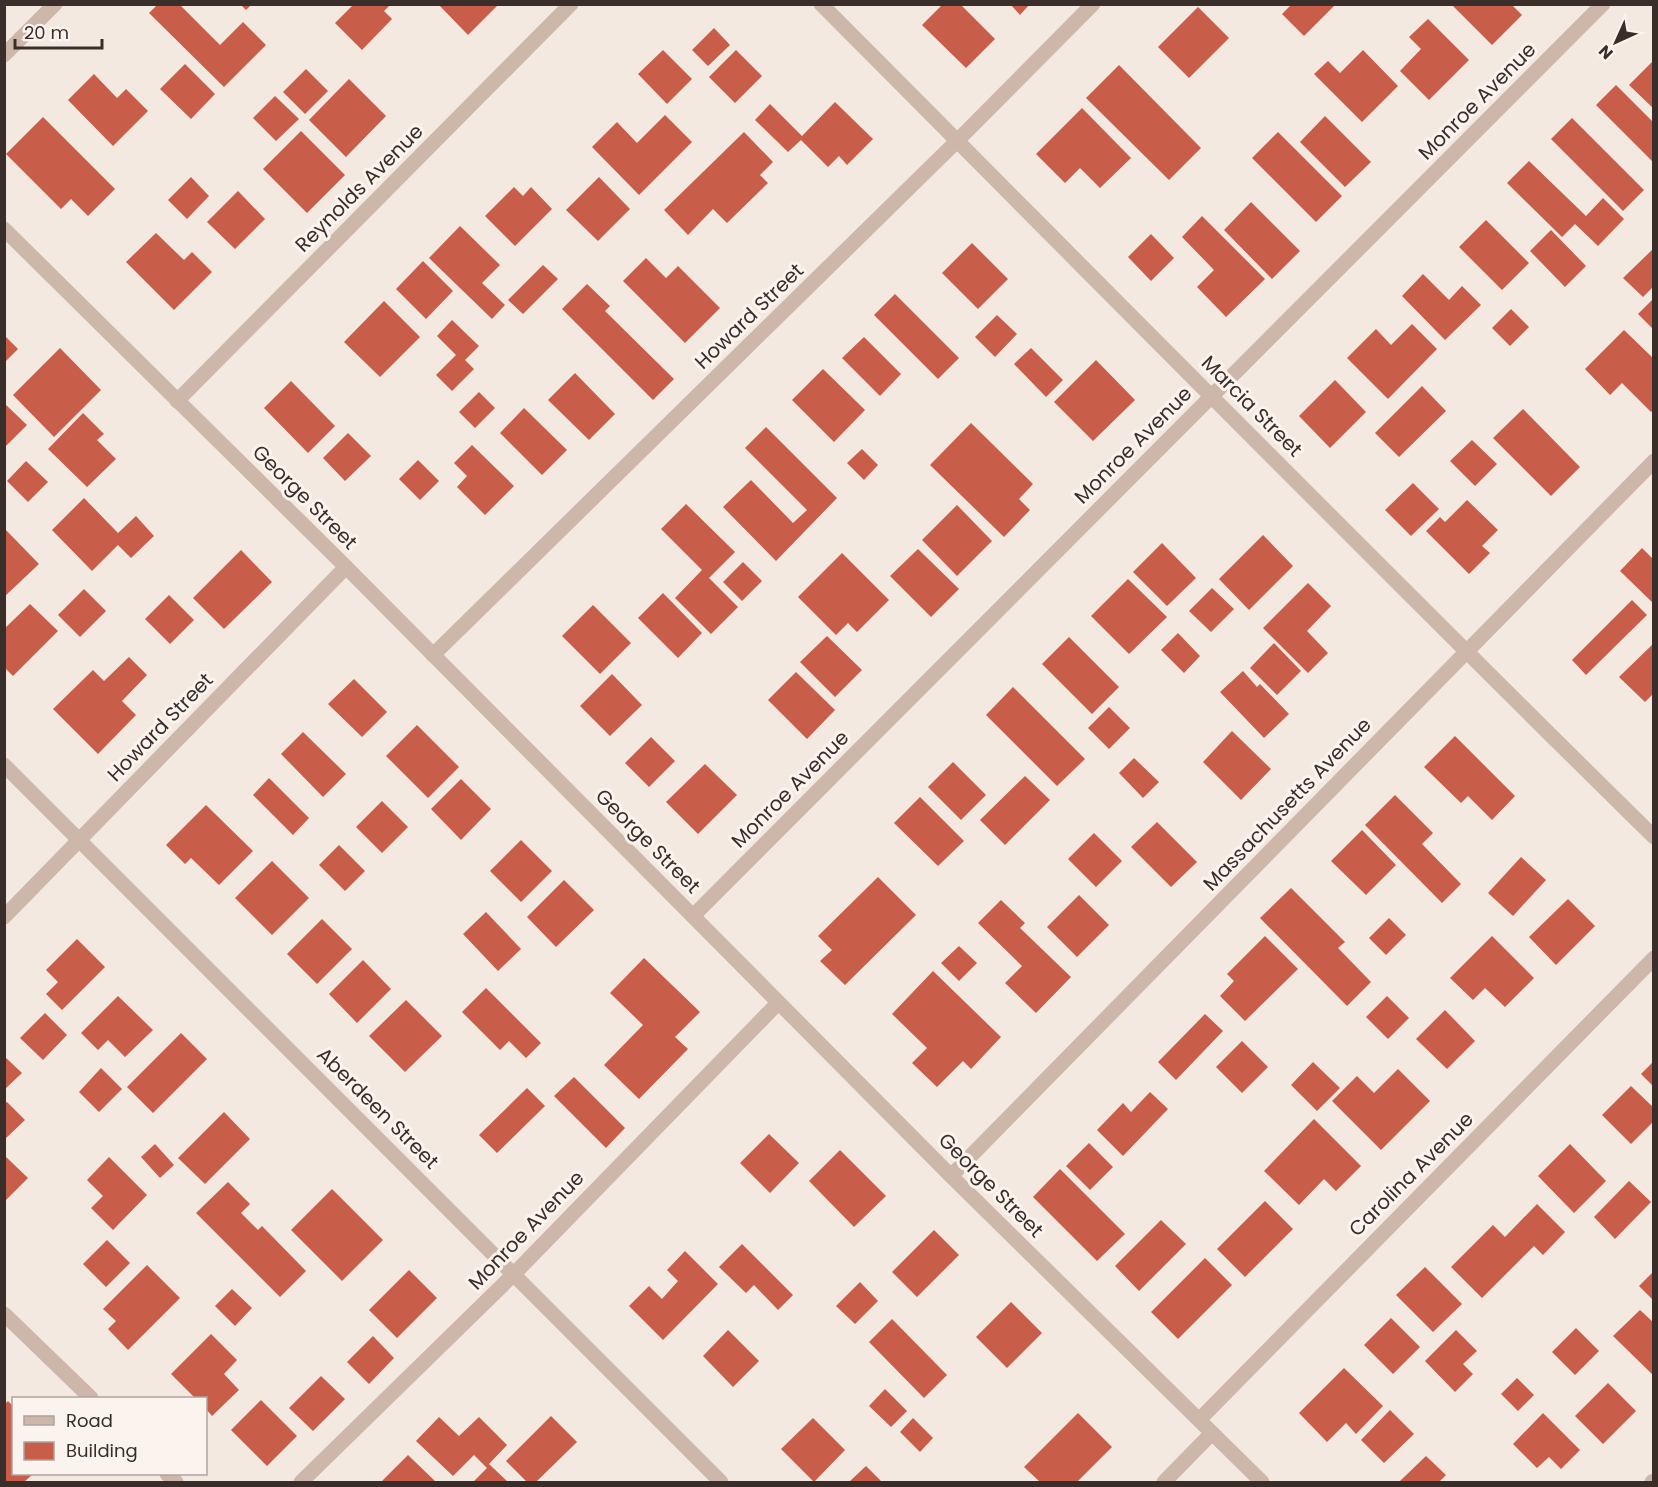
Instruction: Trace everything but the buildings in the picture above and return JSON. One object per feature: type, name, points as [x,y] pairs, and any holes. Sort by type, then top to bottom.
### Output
[{"type":"street","points":[[4,55],[55,4]]},
{"type":"street","name":"Reynolds Avenue","points":[[177,401],[571,4]]},
{"type":"street","name":"Marcia Street","points":[[821,4],[956,142],[1212,395],[1465,653],[1653,837]]},
{"type":"street","name":"Howard Street","points":[[433,655],[956,142],[1093,4]]},
{"type":"street","name":"Monroe Avenue","points":[[693,916],[1603,4]]},
{"type":"street","name":"George Street","points":[[4,229],[346,567],[951,1176],[1262,1482]]},
{"type":"street","name":"Massachusetts Avenue","points":[[951,1176],[1653,461]]},
{"type":"street","name":"Howard Street","points":[[4,917],[346,567]]},
{"type":"street","name":"Aberdeen Street","points":[[4,765],[721,1482]]},
{"type":"street","name":"Carolina Avenue","points":[[1199,1420],[1653,958]]},
{"type":"street","name":"Monroe Avenue","points":[[301,1482],[514,1274],[778,1003]]},
{"type":"street","points":[[4,1314],[90,1397]]},
{"type":"street","points":[[1164,1482],[1212,1433]]}]
